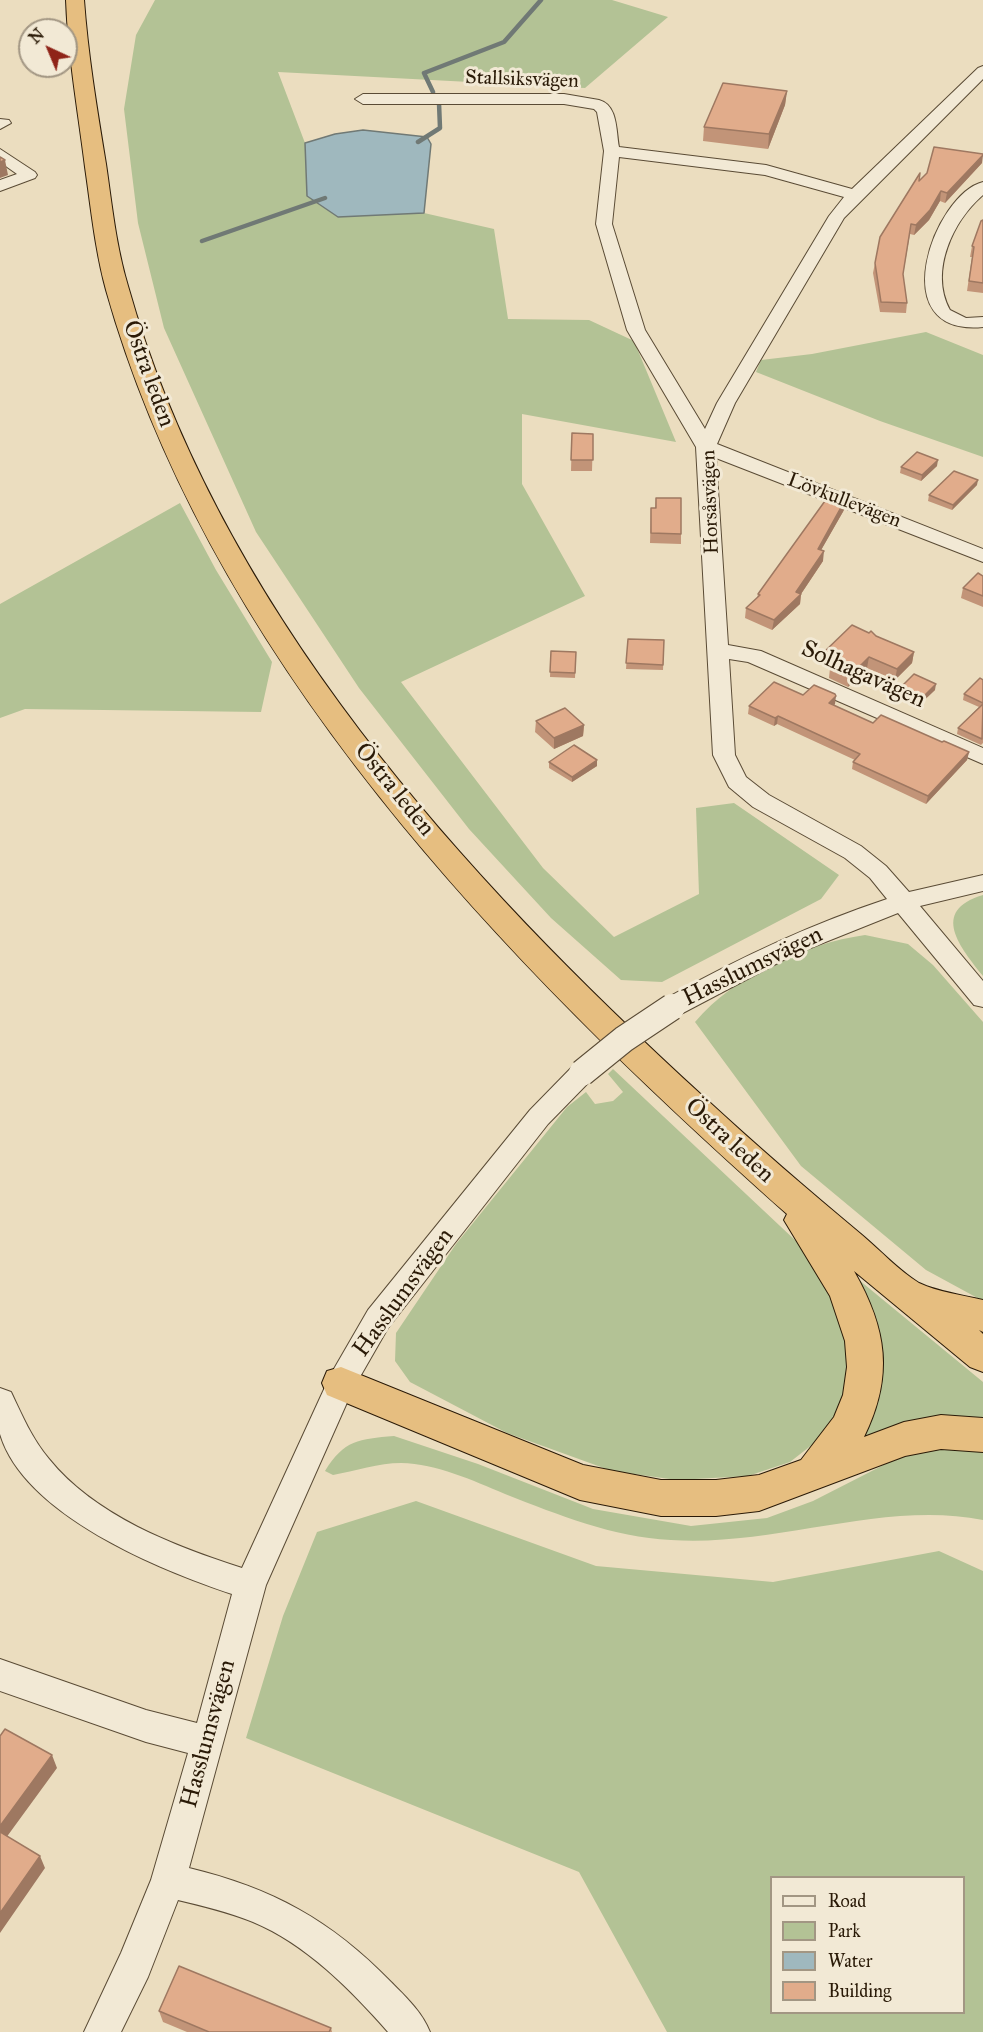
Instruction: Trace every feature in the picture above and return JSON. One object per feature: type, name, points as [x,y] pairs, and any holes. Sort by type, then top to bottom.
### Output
[{"type":"highway","name":"Östra leden","points":[[67,0],[69,18]]},
{"type":"highway","name":"Östra leden","points":[[75,0],[76,18]]},
{"type":"highway","name":"Östra leden","points":[[78,56],[116,282],[144,368],[181,462],[234,566],[305,678],[415,820],[585,1007],[780,1188],[983,1356]]},
{"type":"highway","points":[[780,1188],[825,1255],[853,1303],[858,1313],[867,1360],[864,1392],[850,1425],[813,1475]]},
{"type":"highway","points":[[908,1295],[983,1316]]},
{"type":"highway","points":[[341,1383],[580,1482],[661,1498],[716,1498],[759,1493],[813,1475],[904,1438],[940,1432],[983,1435]]},
{"type":"street","name":"Horsåsvägen","points":[[983,71],[855,195],[837,216],[726,403],[705,447],[724,755],[737,782],[761,801],[853,852],[885,879],[983,998]]},
{"type":"street","name":"Stallsiksvägen","points":[[363,99],[584,101],[598,105],[605,111],[612,151],[604,224],[636,330],[705,447]]},
{"type":"street","points":[[612,151],[765,170],[855,195]]},
{"type":"street","points":[[0,154],[29,175],[0,186]]},
{"type":"street","points":[[983,187],[974,194],[950,223],[939,245],[934,270],[938,308],[946,317],[961,322],[983,322]]},
{"type":"street","name":"Lövkullevägen","points":[[705,447],[983,556]]},
{"type":"street","name":"Solhagavägen","points":[[718,650],[753,656],[983,757]]},
{"type":"street","name":"Hasslumsvägen","points":[[105,2031],[135,1964],[168,1880],[250,1585],[341,1383],[367,1316],[539,1118],[582,1073],[624,1039],[672,1007],[738,969],[792,943],[904,902],[983,883]]},
{"type":"street","points":[[0,1401],[25,1450],[45,1476],[75,1502],[119,1532],[204,1571],[250,1585]]},
{"type":"street","points":[[0,1675],[146,1726],[208,1742]]},
{"type":"street","points":[[168,1880],[246,1902],[296,1926],[346,1964],[412,2032]]},
{"type":"green space","points":[[155,0],[612,0],[668,17],[585,88],[278,72],[305,143],[307,196],[338,216],[424,213],[494,229],[508,319],[589,320],[634,341],[676,442],[522,414],[522,484],[585,596],[401,682],[543,868],[614,937],[699,894],[696,808],[734,803],[839,875],[821,899],[662,982],[621,980],[551,918],[469,829],[359,688],[256,532],[164,328],[138,223],[124,109],[136,35]]},
{"type":"green space","points":[[926,332],[983,355],[983,457],[880,421],[756,372],[761,360],[812,354]]},
{"type":"green space","points":[[180,503],[216,570],[272,662],[261,712],[25,709],[0,718],[0,604]]},
{"type":"green space","points":[[983,895],[983,976],[959,942],[954,931],[953,920],[957,910],[967,902]]},
{"type":"green space","points":[[865,935],[908,944],[933,965],[983,1022],[983,1301],[926,1270],[801,1166],[695,1022],[730,989],[772,964],[818,946]]},
{"type":"green space","points":[[613,1069],[813,1257],[851,1335],[843,1410],[822,1437],[790,1462],[748,1476],[677,1480],[612,1471],[507,1433],[410,1382],[395,1361],[396,1333],[456,1244],[567,1107],[586,1092],[595,1104],[613,1101],[623,1092],[608,1074]]},
{"type":"green space","points":[[859,1280],[983,1382],[983,1424],[860,1441],[855,1281]]},
{"type":"green space","points":[[394,1436],[478,1464],[593,1509],[691,1526],[767,1518],[813,1501],[911,1451],[951,1447],[983,1451],[983,1520],[945,1515],[907,1516],[868,1519],[750,1537],[671,1540],[628,1535],[586,1524],[467,1478],[428,1466],[393,1463],[333,1475],[325,1471],[346,1447],[362,1440]]},
{"type":"green space","points":[[416,1501],[596,1566],[773,1582],[939,1551],[983,1571],[983,2032],[667,2032],[579,1872],[246,1738],[283,1616],[317,1532]]},
{"type":"water","points":[[363,130],[427,137],[431,144],[424,213],[338,217],[307,196],[305,143],[335,134]]},
{"type":"building","points":[[723,83],[787,91],[769,134],[704,127]]},
{"type":"building","points":[[934,147],[983,155],[947,193],[941,191],[930,210],[916,225],[911,224],[903,274],[907,303],[881,302],[875,263],[880,237],[920,173],[919,181],[927,173]]},
{"type":"building","points":[[983,220],[983,283],[969,281],[974,247],[972,246]]},
{"type":"building","points":[[572,433],[593,434],[593,460],[571,460]]},
{"type":"building","points":[[917,452],[938,460],[922,475],[901,467]]},
{"type":"building","points":[[954,471],[978,480],[953,505],[929,495]]},
{"type":"building","points":[[830,494],[845,500],[818,549],[824,551],[796,592],[801,594],[774,620],[746,608],[760,595],[758,594]]},
{"type":"building","points":[[656,498],[681,498],[681,534],[651,533],[651,508],[656,508]]},
{"type":"building","points":[[978,573],[983,576],[983,596],[963,588]]},
{"type":"building","points":[[852,625],[869,633],[871,631],[876,636],[914,652],[897,669],[869,657],[850,676],[831,667],[839,660],[823,653]]},
{"type":"building","points":[[628,639],[664,640],[663,665],[626,663]]},
{"type":"building","points":[[551,651],[576,652],[575,673],[550,672]]},
{"type":"building","points":[[914,674],[936,684],[919,701],[897,691]]},
{"type":"building","points":[[980,678],[983,680],[983,703],[964,694]]},
{"type":"building","points":[[774,682],[803,695],[814,685],[835,694],[836,696],[829,703],[873,723],[881,715],[969,752],[928,796],[853,762],[860,754],[778,716],[775,718],[749,706]]},
{"type":"building","points":[[983,704],[982,739],[958,728]]},
{"type":"building","points":[[565,708],[584,725],[554,738],[536,721]]},
{"type":"building","points":[[574,745],[597,760],[572,777],[549,762]]},
{"type":"building","points":[[5,1729],[52,1755],[0,1826],[0,1736]]},
{"type":"building","points":[[0,1832],[40,1856],[0,1913]]},
{"type":"building","points":[[179,1966],[331,2028],[329,2032],[209,2032],[159,2011]]},
{"type":"waterway","points":[[433,92],[424,73],[504,42],[541,0]]},
{"type":"waterway","points":[[418,142],[440,128],[439,103]]},
{"type":"waterway","points":[[202,241],[325,198]]}]
